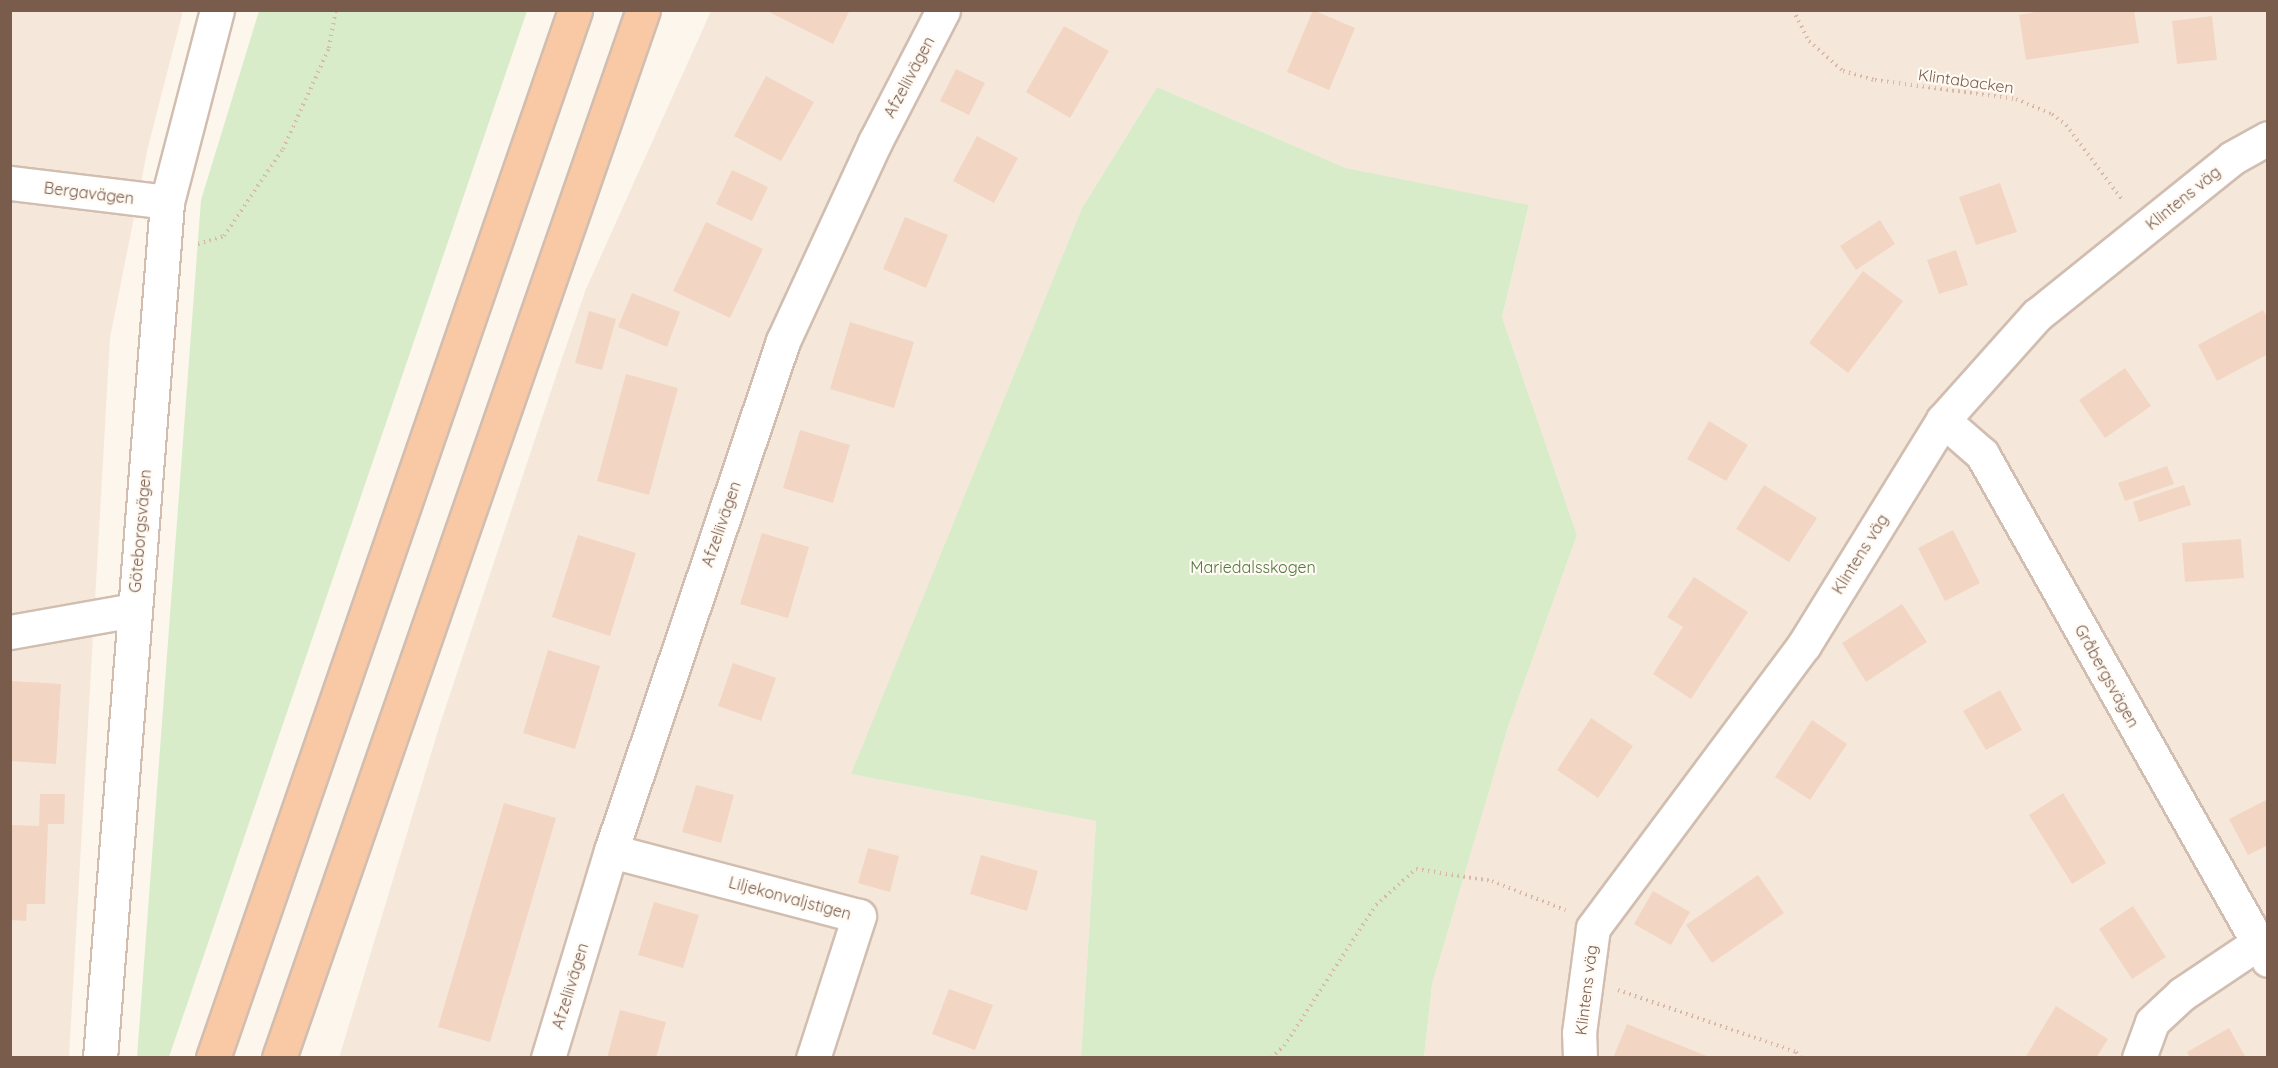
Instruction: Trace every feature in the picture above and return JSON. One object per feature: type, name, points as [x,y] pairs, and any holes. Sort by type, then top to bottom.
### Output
[{"type":"highway","points":[[213,1058],[575,10]]},
{"type":"highway","points":[[279,1058],[643,10]]},
{"type":"street","name":"Göteborgsvägen","points":[[100,1058],[111,945],[133,610],[167,202],[217,10]]},
{"type":"street","name":"Afzeliivägen","points":[[548,1058],[611,852],[783,340],[875,142],[943,10]]},
{"type":"street","name":"Klintens väg","points":[[1580,1058],[1579,1033],[1593,928],[1804,645],[1943,420],[2037,315],[2232,158],[2268,138]]},
{"type":"street","name":"Bergavägen","points":[[10,183],[167,202]]},
{"type":"street","name":"Gråbergsvägen","points":[[1943,420],[1982,454],[2263,951],[2182,994],[2151,1022],[2139,1058]]},
{"type":"street","points":[[10,632],[133,610]]},
{"type":"street","name":"Liljekonvaljstigen","points":[[611,852],[859,916],[813,1058]]},
{"type":"path","name":"Klintabacken","points":[[1793,10],[1809,40],[1843,70],[1875,80],[2016,99],[2052,114],[2066,125],[2144,229]]},
{"type":"path","points":[[1271,1058],[1284,1046],[1376,905],[1416,868],[1492,881],[1557,905],[1593,928]]},
{"type":"path","points":[[1586,979],[1796,1052],[1801,1058]]},
{"type":"shaded area","points":[[10,11],[183,11],[148,147],[110,338],[69,1057],[11,1057]]},
{"type":"shaded area","points":[[711,11],[2267,11],[2267,1057],[1424,1057],[1432,985],[1508,727],[1577,535],[1502,317],[1529,206],[1346,168],[1157,87],[1082,208],[852,774],[1096,821],[1081,1057],[339,1058],[440,724],[586,289]]},
{"type":"green space","points":[[259,11],[527,11],[169,1057],[137,1057],[201,200]]},
{"type":"green space","name":"Mariedalsskogen","points":[[1157,87],[1346,168],[1529,205],[1502,317],[1577,535],[1508,727],[1432,985],[1424,1057],[1081,1057],[1096,821],[851,774],[1082,208]]},
{"type":"building","points":[[765,10],[850,10],[833,44]]},
{"type":"building","points":[[1313,10],[1355,28],[1329,90],[1287,72]]},
{"type":"building","points":[[2046,10],[2134,10],[2139,43],[2026,60],[2019,15]]},
{"type":"building","points":[[2212,16],[2217,60],[2177,64],[2172,21]]},
{"type":"building","points":[[1064,26],[1109,51],[1070,118],[1026,92]]},
{"type":"building","points":[[956,69],[985,83],[969,115],[940,101]]},
{"type":"building","points":[[766,76],[814,102],[781,161],[734,136]]},
{"type":"building","points":[[977,136],[1018,158],[994,203],[953,181]]},
{"type":"building","points":[[732,170],[768,187],[752,221],[716,204]]},
{"type":"building","points":[[2000,183],[2017,232],[1976,245],[1959,197]]},
{"type":"building","points":[[905,217],[948,235],[926,288],[883,269]]},
{"type":"building","points":[[1880,220],[1895,244],[1856,270],[1840,246]]},
{"type":"building","points":[[706,222],[763,249],[730,318],[673,291]]},
{"type":"building","points":[[1956,250],[1968,285],[1939,294],[1927,260]]},
{"type":"building","points":[[1863,271],[1903,301],[1848,373],[1809,343]]},
{"type":"building","points":[[632,293],[680,312],[667,347],[618,327]]},
{"type":"building","points":[[2263,310],[2268,319],[2268,354],[2217,381],[2198,345]]},
{"type":"building","points":[[589,311],[616,319],[602,370],[575,363]]},
{"type":"building","points":[[850,322],[914,342],[894,408],[830,389]]},
{"type":"building","points":[[2125,368],[2151,406],[2105,438],[2079,400]]},
{"type":"building","points":[[626,374],[678,388],[649,495],[597,481]]},
{"type":"building","points":[[1709,421],[1748,445],[1726,481],[1687,459]]},
{"type":"building","points":[[800,430],[850,445],[833,503],[783,488]]},
{"type":"building","points":[[2167,466],[2174,484],[2125,501],[2118,483]]},
{"type":"building","points":[[1764,485],[1817,518],[1789,562],[1736,529]]},
{"type":"building","points":[[2184,485],[2191,505],[2139,522],[2133,502]]},
{"type":"building","points":[[1953,530],[1980,583],[1945,601],[1918,548]]},
{"type":"building","points":[[762,533],[809,547],[788,618],[740,604]]},
{"type":"building","points":[[578,535],[636,553],[610,636],[552,617]]},
{"type":"building","points":[[2241,539],[2244,578],[2185,582],[2182,543]]},
{"type":"building","points":[[1694,577],[1748,612],[1691,699],[1653,674],[1683,627],[1667,617]]},
{"type":"building","points":[[1902,604],[1927,642],[1866,682],[1842,643]]},
{"type":"building","points":[[548,650],[600,666],[575,749],[523,733]]},
{"type":"building","points":[[733,663],[776,678],[761,721],[718,706]]},
{"type":"building","points":[[11,681],[61,684],[56,764],[10,761]]},
{"type":"building","points":[[2000,690],[2022,730],[1986,750],[1963,711]]},
{"type":"building","points":[[1591,718],[1633,746],[1598,798],[1557,770]]},
{"type":"building","points":[[1812,720],[1847,744],[1810,800],[1775,777]]},
{"type":"building","points":[[696,785],[734,795],[721,843],[682,832]]},
{"type":"building","points":[[2063,793],[2106,863],[2072,884],[2029,815]]},
{"type":"building","points":[[40,794],[65,794],[64,824],[48,824],[45,904],[27,904],[26,921],[10,920],[10,825],[39,826]]},
{"type":"building","points":[[2268,799],[2268,845],[2248,855],[2229,819]]},
{"type":"building","points":[[504,803],[556,818],[490,1042],[438,1027]]},
{"type":"building","points":[[868,848],[899,856],[890,892],[858,883]]},
{"type":"building","points":[[981,855],[1038,871],[1027,911],[970,894]]},
{"type":"building","points":[[1758,875],[1784,913],[1712,963],[1686,925]]},
{"type":"building","points":[[1653,891],[1690,912],[1671,945],[1634,924]]},
{"type":"building","points":[[654,902],[699,915],[683,968],[638,955]]},
{"type":"building","points":[[2133,906],[2166,957],[2132,979],[2099,929]]},
{"type":"building","points":[[949,989],[993,1005],[975,1050],[932,1034]]},
{"type":"building","points":[[2056,1006],[2108,1039],[2096,1058],[2025,1058]]},
{"type":"building","points":[[620,1010],[666,1022],[656,1058],[607,1058]]},
{"type":"building","points":[[1627,1024],[1709,1057],[1709,1058],[1613,1058]]},
{"type":"building","points":[[2229,1028],[2246,1058],[2190,1058],[2187,1052]]}]
